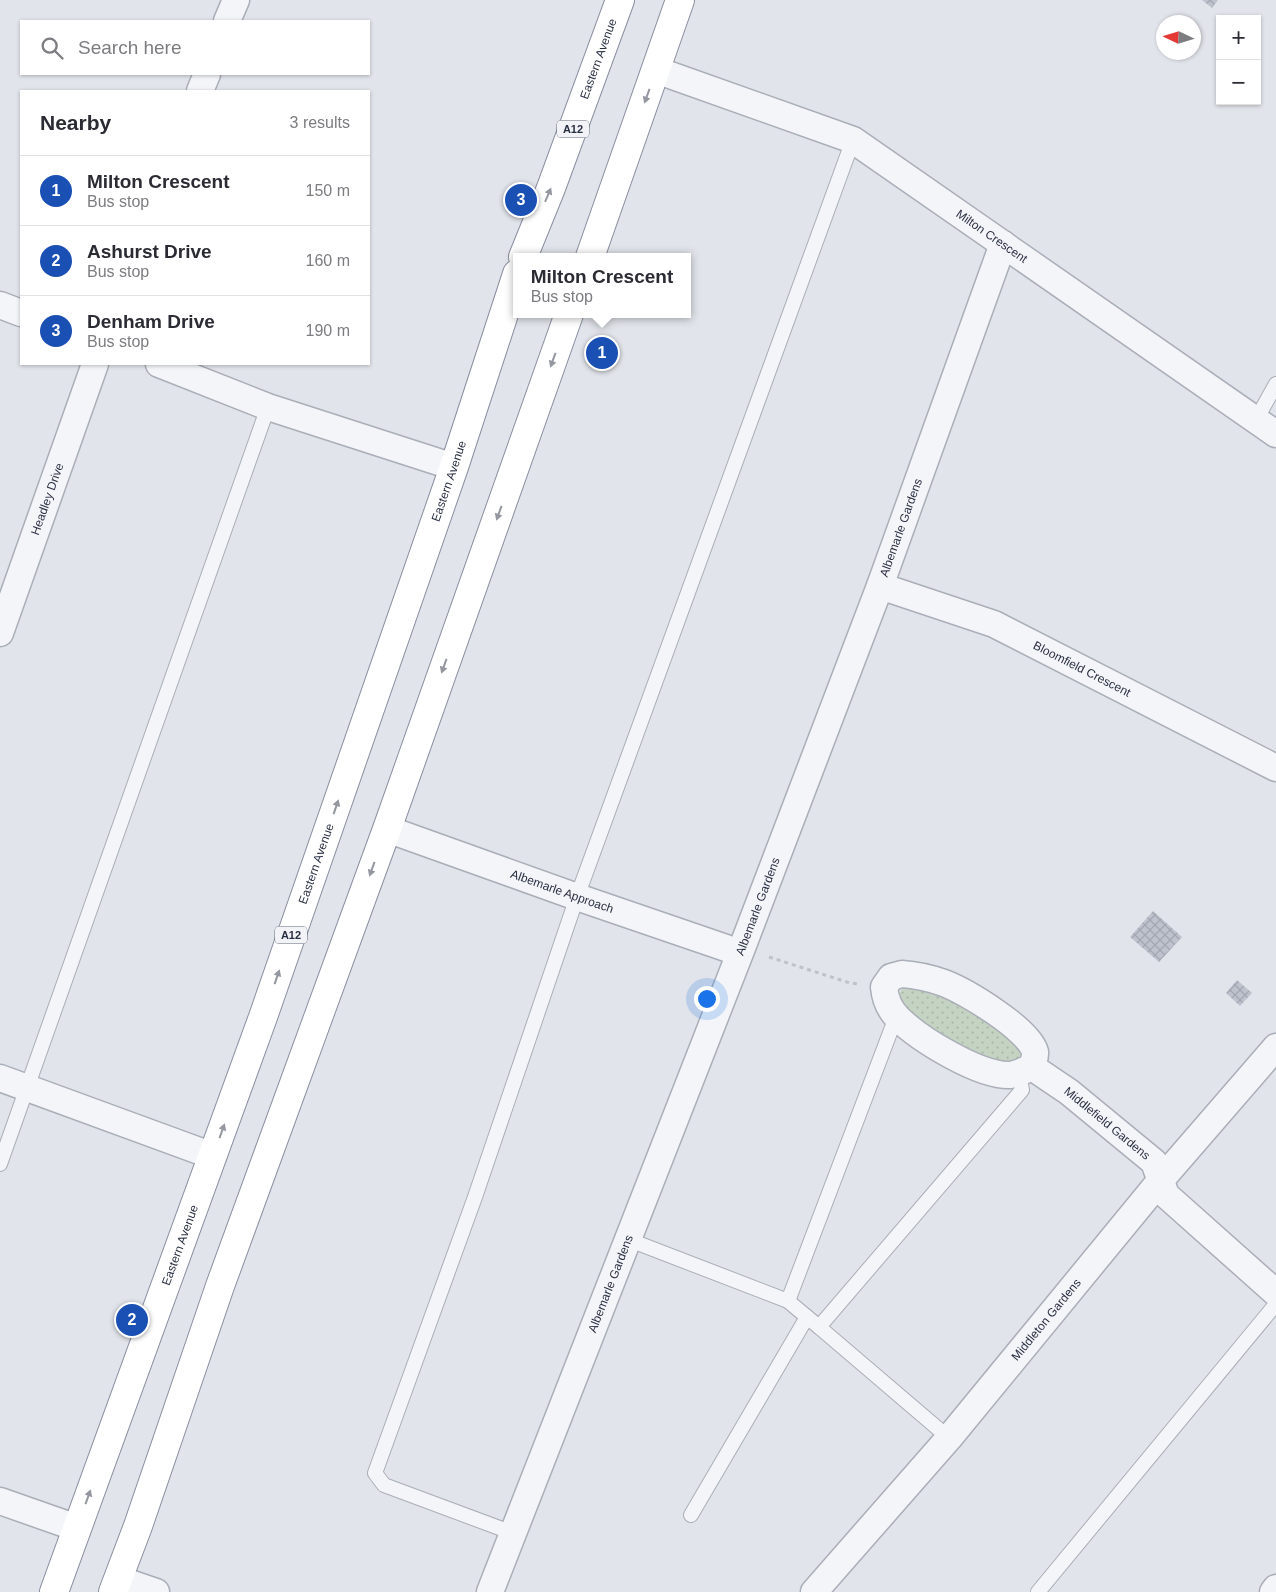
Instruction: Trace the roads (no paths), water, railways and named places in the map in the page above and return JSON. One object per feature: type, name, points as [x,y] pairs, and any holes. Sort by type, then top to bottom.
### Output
[{"type":"highway","name":"Eastern Avenue","points":[[525,253],[551,188],[620,0]]},
{"type":"highway","points":[[591,253],[680,0]]},
{"type":"highway","name":"Eastern Avenue","points":[[54,1592],[214,1156],[454,467],[513,286]]},
{"type":"highway","points":[[115,1585],[138,1526],[220,1286],[386,829],[568,318]]},
{"type":"street","points":[[227,20],[236,0]]},
{"type":"street","name":"Milton Crescent","points":[[656,70],[853,140],[1266,427]]},
{"type":"street","points":[[200,90],[207,75]]},
{"type":"street","name":"Albemarle Gardens","points":[[490,1592],[880,586],[1003,244]]},
{"type":"street","points":[[0,305],[20,313]]},
{"type":"street","name":"Headley Drive","points":[[0,633],[95,365]]},
{"type":"street","points":[[162,365],[268,406],[454,467]]},
{"type":"street","name":"Bloomfield Crescent","points":[[880,586],[994,624],[1276,768]]},
{"type":"street","name":"Albemarle Approach","points":[[386,829],[577,897],[726,948],[740,951]]},
{"type":"street","points":[[902,974],[920,976],[945,984],[996,1012],[1022,1033],[1031,1044],[1035,1053],[1025,1070],[1010,1075],[996,1073],[976,1067],[947,1054],[920,1037],[896,1016],[885,998],[884,987],[891,977],[902,974]]},
{"type":"street","name":"Middleton Gardens","points":[[814,1592],[949,1438],[1160,1181],[1276,1047]]},
{"type":"street","name":"Middlefield Gardens","points":[[1025,1070],[1069,1092],[1154,1162],[1166,1195],[1276,1293]]},
{"type":"street","points":[[0,1078],[214,1156]]},
{"type":"street","points":[[0,1501],[77,1528]]},
{"type":"street","points":[[115,1585],[156,1592]]},
{"type":"street","points":[[1273,1592],[1276,1588]]},
{"type":"lane","points":[[513,1533],[384,1485],[375,1473],[476,1197],[577,897],[853,140]]},
{"type":"lane","points":[[1266,427],[1276,384]]},
{"type":"lane","points":[[0,1164],[268,406]]},
{"type":"lane","points":[[788,1301],[896,1016]]},
{"type":"lane","points":[[819,1327],[1022,1090],[1025,1070]]},
{"type":"lane","points":[[627,1240],[788,1301],[949,1438]]},
{"type":"lane","points":[[1038,1592],[1276,1304]]},
{"type":"lane","points":[[691,1515],[807,1317]]},
{"type":"place","name":"Denham Drive","points":[[521,200]]},
{"type":"place","name":"Milton Crescent","points":[[602,353]]},
{"type":"place","name":"Ashurst Drive","points":[[132,1320]]}]
